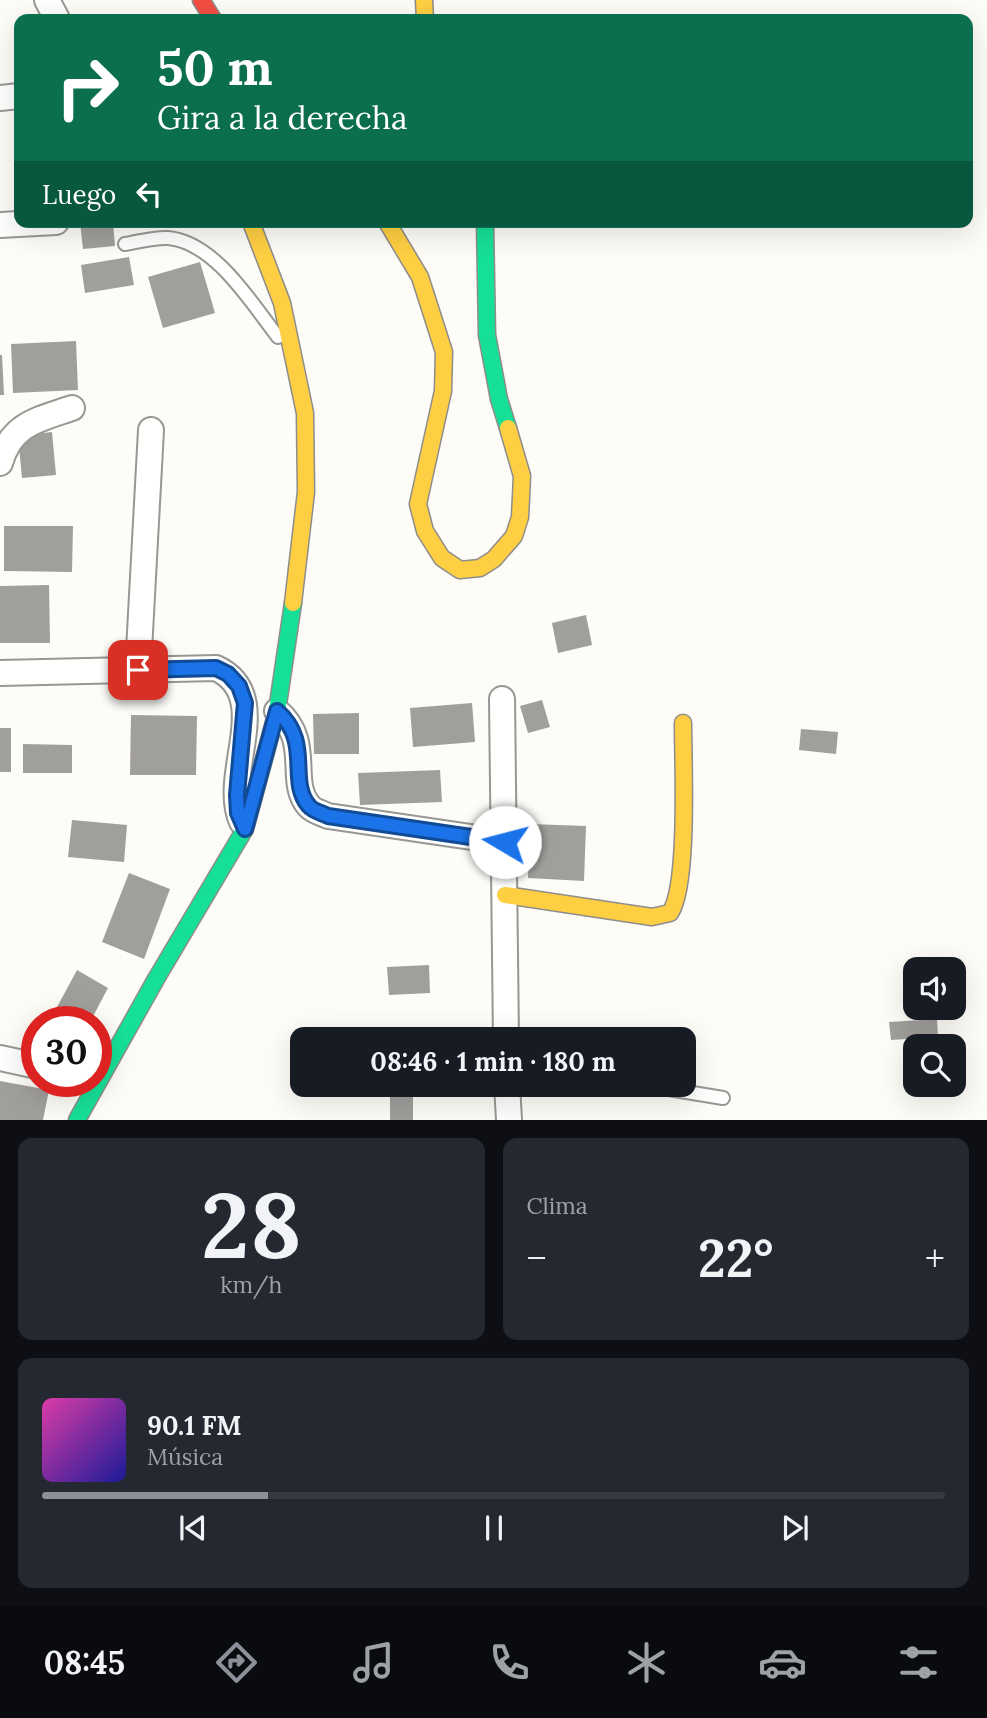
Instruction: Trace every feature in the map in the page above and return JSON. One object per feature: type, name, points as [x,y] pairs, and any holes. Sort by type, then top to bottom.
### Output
[{"type":"street","points":[[112,1055],[245,829],[277,711],[285,666],[306,492],[304,413],[282,303],[253,228]]},
{"type":"street","points":[[391,228],[420,277],[444,352],[443,391],[418,504],[425,531],[442,558],[460,570],[480,568],[494,559],[514,536],[520,517],[522,476],[499,398],[487,335],[485,228]]},
{"type":"street","points":[[0,463],[8,441],[24,426],[72,408]]},
{"type":"street","points":[[0,420],[34,422]]},
{"type":"street","points":[[138,670],[151,430]]},
{"type":"street","points":[[0,673],[216,668],[228,674],[239,686],[245,703],[237,795],[238,813],[245,829]]},
{"type":"street","points":[[502,699],[506,1027]]},
{"type":"street","points":[[277,711],[287,720],[296,735],[302,793],[310,807],[328,816],[505,842]]},
{"type":"street","points":[[505,895],[652,917],[670,913],[675,906],[682,863],[683,723]]},
{"type":"street","points":[[0,1058],[21,1063]]},
{"type":"street","points":[[77,1119],[88,1097]]},
{"type":"street","points":[[508,1097],[509,1119]]},
{"type":"lane","points":[[125,244],[167,238],[188,243],[213,259],[234,281],[293,357]]},
{"type":"lane","points":[[696,1094],[723,1098]]},
{"type":"building","points":[[81,228],[114,228],[115,246],[83,249]]},
{"type":"building","points":[[129,257],[134,285],[85,293],[81,265]]},
{"type":"building","points":[[200,262],[215,313],[163,328],[148,277]]},
{"type":"building","points":[[76,341],[78,390],[13,393],[11,344]]},
{"type":"building","points":[[2,355],[4,395],[0,395]]},
{"type":"building","points":[[52,432],[56,475],[22,478],[18,436]]},
{"type":"building","points":[[4,526],[73,526],[72,572],[4,571]]},
{"type":"building","points":[[49,585],[50,643],[0,643],[0,586]]},
{"type":"building","points":[[586,615],[592,645],[558,653],[552,623]]},
{"type":"building","points":[[542,700],[550,727],[528,733],[520,706]]},
{"type":"building","points":[[472,703],[475,742],[413,747],[410,708]]},
{"type":"building","points":[[359,713],[359,754],[314,754],[313,714]]},
{"type":"building","points":[[131,715],[197,716],[196,775],[130,775]]},
{"type":"building","points":[[0,728],[11,728],[11,772],[0,772]]},
{"type":"building","points":[[801,729],[838,732],[836,754],[799,750]]},
{"type":"building","points":[[23,744],[72,745],[72,773],[23,773]]},
{"type":"building","points":[[440,770],[442,802],[360,805],[358,773]]},
{"type":"building","points":[[72,820],[127,825],[124,862],[68,857]]},
{"type":"building","points":[[530,824],[586,826],[584,881],[528,878]]},
{"type":"building","points":[[129,873],[170,889],[144,959],[102,942]]},
{"type":"building","points":[[429,965],[430,993],[389,995],[387,967]]},
{"type":"building","points":[[77,970],[108,988],[98,1006],[58,1006]]},
{"type":"building","points":[[937,1020],[938,1034],[903,1034],[903,1039],[891,1040],[889,1022]]},
{"type":"building","points":[[0,1081],[21,1085],[21,1097],[48,1097],[43,1120],[0,1120]]},
{"type":"building","points":[[390,1097],[413,1097],[413,1120],[390,1120]]},
{"type":"traffic: fast","points":[[485,228],[487,335],[499,399],[508,428]]},
{"type":"traffic: fast","points":[[77,1120],[245,829],[277,711],[293,603]]},
{"type":"traffic: slow","points":[[424,0],[425,14]]},
{"type":"traffic: slow","points":[[253,228],[282,303],[305,413],[306,492],[293,603]]},
{"type":"traffic: slow","points":[[391,228],[420,277],[444,352],[443,391],[418,504],[425,531],[442,558],[460,570],[480,568],[494,559],[514,536],[520,517],[522,476],[508,428]]},
{"type":"traffic: slow","points":[[505,895],[652,917],[670,913],[676,899],[682,851],[683,723]]},
{"type":"traffic: jam","points":[[201,0],[210,14]]},
{"type":"route","points":[[138,670],[216,668],[228,674],[239,686],[245,703],[237,795],[238,813],[245,829],[277,711],[287,720],[296,735],[302,793],[310,807],[328,816],[505,842]]}]
